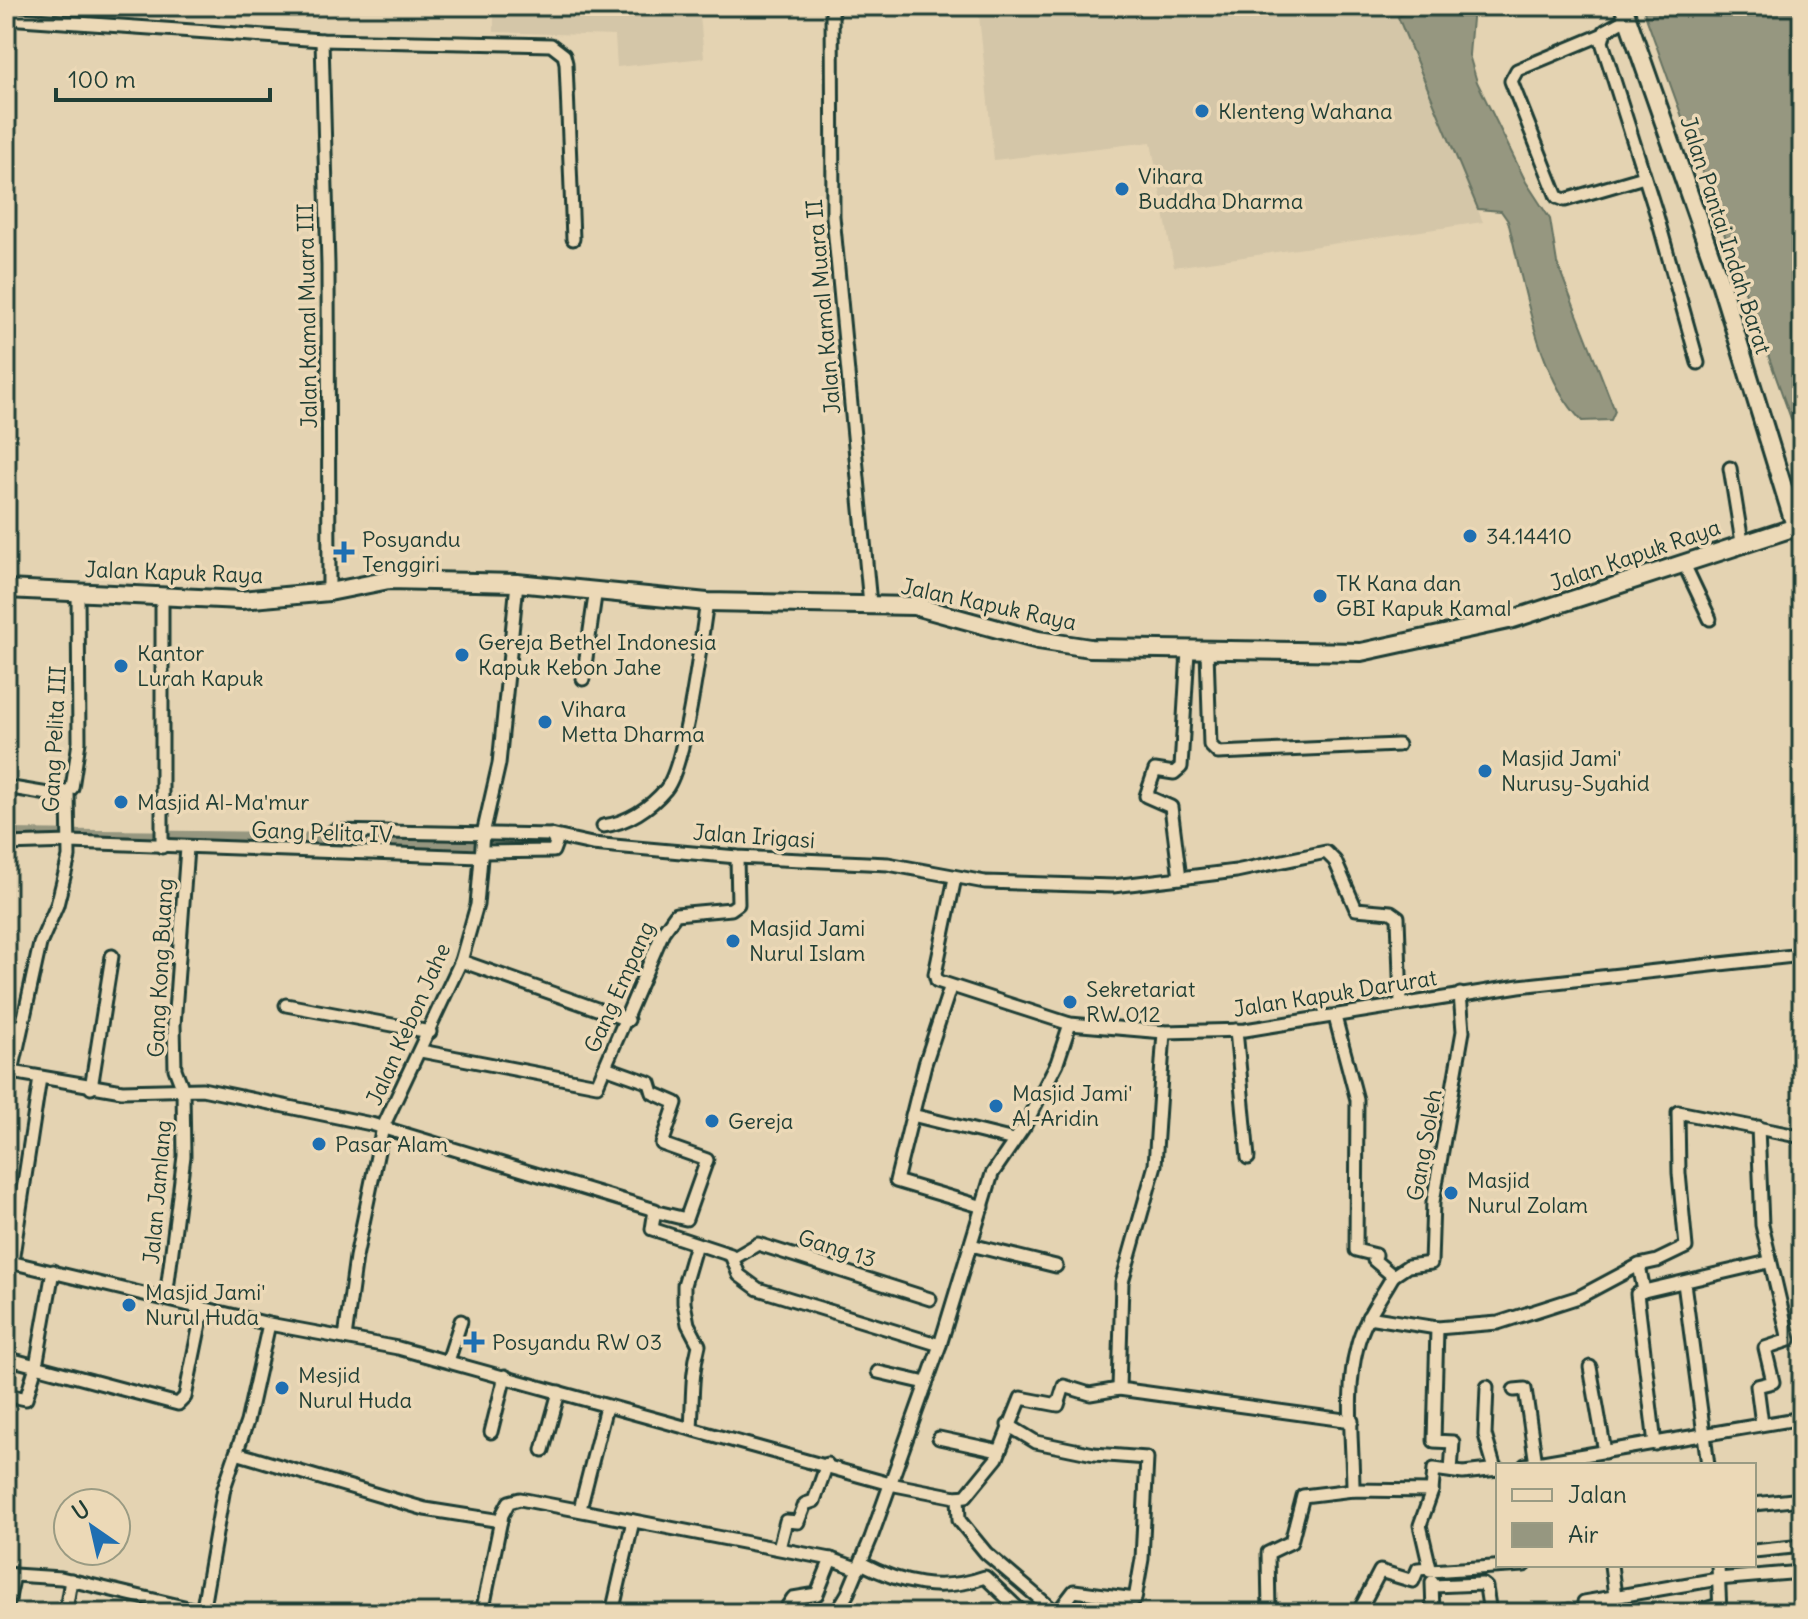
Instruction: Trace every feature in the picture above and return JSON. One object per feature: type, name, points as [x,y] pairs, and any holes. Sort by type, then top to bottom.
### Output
[{"type":"main road","name":"Jalan Pantai Indah Barat","points":[[1626,12],[1720,282],[1800,529]]},
{"type":"main road","name":"Jalan Kapuk Raya","points":[[6,589],[241,600],[329,592],[389,580],[517,583],[707,602],[914,606],[1068,646],[1188,651],[1361,652],[1513,619],[1742,542],[1800,529]]},
{"type":"street","name":"Jalan Kamal Muara II","points":[[832,6],[833,216],[870,604]]},
{"type":"street","points":[[1626,12],[1601,35],[1517,70],[1511,81],[1557,197],[1565,200],[1644,177]]},
{"type":"street","points":[[6,18],[322,40],[551,45],[559,49],[566,63],[573,239]]},
{"type":"street","points":[[1601,35],[1698,363]]},
{"type":"street","name":"Jalan Kamal Muara III","points":[[322,40],[328,265],[329,592]]},
{"type":"street","points":[[1730,468],[1742,542]]},
{"type":"street","points":[[1683,562],[1698,588],[1710,619]]},
{"type":"street","name":"Jalan Kebon Jahe","points":[[345,1338],[356,1257],[383,1127],[461,961],[477,905],[482,846],[499,764],[517,583]]},
{"type":"street","points":[[583,679],[596,589]]},
{"type":"street","name":"Gang Pelita III","points":[[9,1072],[40,944],[57,905],[70,839],[68,791],[72,788],[79,742],[78,591]]},
{"type":"street","points":[[162,596],[162,845]]},
{"type":"street","points":[[603,826],[642,811],[667,787],[684,737],[707,602]]},
{"type":"street","points":[[1180,878],[1171,807],[1146,796],[1155,770],[1174,773],[1181,767],[1188,651]]},
{"type":"street","points":[[1207,651],[1210,745],[1218,753],[1398,745]]},
{"type":"street","points":[[6,787],[48,794],[68,791]]},
{"type":"street","name":"Jalan Irigasi","points":[[333,831],[553,851],[556,843],[551,835]]},
{"type":"street","name":"Jalan Irigasi","points":[[482,846],[551,835],[592,844],[737,857],[888,864],[985,882],[1103,886],[1236,871],[1326,852],[1335,861],[1356,909],[1391,912],[1398,917],[1401,1004]]},
{"type":"street","name":"Gang Pelita IV","points":[[6,844],[70,839],[187,848],[482,846]]},
{"type":"street","name":"Gang Kong Buang","points":[[183,1090],[175,1069],[174,1025],[187,848]]},
{"type":"street","name":"Gang Empang","points":[[421,1051],[597,1085],[628,1020],[663,932],[676,914],[731,909],[738,904],[737,857]]},
{"type":"street","points":[[955,878],[935,974],[937,981],[950,988],[912,1115],[896,1182],[983,1207]]},
{"type":"street","name":"Jalan Kapuk Darurat","points":[[950,988],[1070,1024],[1164,1032],[1236,1030],[1335,1017],[1460,994],[1802,955]]},
{"type":"street","points":[[91,1088],[112,956]]},
{"type":"street","points":[[461,961],[628,1020]]},
{"type":"street","name":"Gang Soleh","points":[[1393,1276],[1408,1266],[1431,1263],[1433,1202],[1463,1031],[1460,994]]},
{"type":"street","points":[[286,1005],[430,1032]]},
{"type":"street","points":[[1335,1017],[1357,1100],[1356,1250],[1376,1255],[1374,1260],[1393,1276],[1368,1317],[1357,1347],[1352,1421],[1353,1490]]},
{"type":"street","points":[[836,1613],[860,1566],[940,1345],[992,1174],[1057,1063],[1070,1024]]},
{"type":"street","points":[[1236,1030],[1248,1158]]},
{"type":"street","points":[[1119,1389],[1122,1282],[1155,1165],[1164,1032]]},
{"type":"street","points":[[9,1072],[91,1088],[202,1089],[383,1127],[686,1219],[707,1160],[662,1144],[676,1103],[653,1093],[650,1083],[605,1067]]},
{"type":"street","points":[[40,1078],[9,1262],[269,1324],[448,1361],[890,1484],[958,1497],[966,1496],[977,1485],[999,1451],[1021,1398],[1058,1405],[1064,1386],[1090,1394],[1119,1389],[1352,1421]]},
{"type":"street","name":"Jalan Jamlang","points":[[166,1298],[184,1156],[183,1090]]},
{"type":"street","points":[[1368,1317],[1437,1328],[1498,1323],[1579,1297],[1639,1265],[1657,1261],[1686,1247],[1677,1113],[1802,1137]]},
{"type":"street","points":[[912,1115],[1014,1140]]},
{"type":"street","points":[[1758,1127],[1762,1225],[1768,1262],[1789,1340],[1765,1348],[1773,1382],[1757,1386],[1762,1424]]},
{"type":"street","points":[[657,1212],[652,1229],[734,1258],[739,1275],[758,1289],[940,1345]]},
{"type":"street","points":[[691,1429],[693,1388],[689,1380],[699,1345],[688,1324],[684,1285],[696,1244]]},
{"type":"street","name":"Gang 13","points":[[734,1258],[758,1244],[930,1299]]},
{"type":"street","points":[[971,1245],[1056,1266]]},
{"type":"street","points":[[1655,1444],[1637,1294],[1768,1262]]},
{"type":"street","points":[[1639,1265],[1644,1291]]},
{"type":"street","points":[[6,1405],[12,1396],[25,1399],[36,1366],[53,1271]]},
{"type":"street","points":[[1684,1283],[1708,1463]]},
{"type":"street","points":[[6,1358],[178,1404],[185,1397],[203,1309]]},
{"type":"street","points":[[448,1361],[461,1321]]},
{"type":"street","points":[[6,1611],[10,1574],[71,1580],[204,1612],[221,1502],[247,1422],[269,1324]]},
{"type":"street","points":[[1437,1328],[1434,1441],[1453,1442],[1451,1471]]},
{"type":"street","points":[[1590,1367],[1605,1452]]},
{"type":"street","points":[[878,1372],[926,1383]]},
{"type":"street","points":[[491,1432],[505,1376]]},
{"type":"street","points":[[1433,1613],[1433,1586],[1420,1525],[1432,1491],[1432,1471],[1496,1469],[1485,1435],[1487,1387]]},
{"type":"street","points":[[1514,1390],[1525,1389],[1531,1463]]},
{"type":"street","points":[[543,1450],[559,1392]]},
{"type":"street","points":[[580,1509],[606,1407]]},
{"type":"street","points":[[1537,1463],[1802,1418]]},
{"type":"street","points":[[958,1497],[959,1520],[986,1553],[1053,1610],[1061,1608],[1074,1591],[1135,1599],[1142,1559],[1147,1458],[1094,1454],[1036,1442],[1008,1425]]},
{"type":"street","points":[[939,1438],[999,1451]]},
{"type":"street","points":[[236,1453],[425,1509],[501,1521]]},
{"type":"street","points":[[779,1548],[786,1521],[798,1522],[805,1504],[814,1501],[827,1464]]},
{"type":"street","points":[[1269,1613],[1268,1553],[1291,1542],[1303,1496],[1311,1492],[1353,1490],[1432,1491]]},
{"type":"street","points":[[1756,1504],[1802,1499]]},
{"type":"street","points":[[482,1613],[501,1521],[506,1505],[513,1500],[580,1509],[831,1559],[915,1586],[966,1584],[985,1577],[1023,1613]]},
{"type":"street","points":[[612,1613],[633,1521]]},
{"type":"street","points":[[1756,1551],[1802,1546]]},
{"type":"street","points":[[783,1613],[793,1598],[817,1594],[831,1559]]},
{"type":"street","points":[[1358,1613],[1374,1590],[1380,1571],[1413,1581],[1418,1569],[1496,1566]]},
{"type":"street","points":[[1611,1567],[1615,1596]]},
{"type":"street","points":[[1692,1613],[1720,1609],[1718,1567]]},
{"type":"street","points":[[1584,1602],[1718,1579],[1802,1572]]},
{"type":"street","points":[[71,1580],[66,1610],[74,1613]]},
{"type":"street","points":[[1433,1586],[1482,1584],[1486,1587],[1490,1613]]},
{"type":"street","points":[[1555,1613],[1569,1610]]},
{"type":"shaded area","points":[[494,6],[699,6],[704,58],[617,67],[615,36],[494,32]]},
{"type":"shaded area","points":[[978,6],[1418,6],[1398,17],[1483,222],[1174,267],[1151,142],[994,160]]},
{"type":"water","points":[[1418,6],[1473,6],[1469,55],[1477,82],[1526,182],[1550,219],[1557,263],[1615,411],[1611,420],[1582,421],[1554,379],[1534,327],[1508,221],[1501,211],[1478,209],[1398,17]]},
{"type":"water","points":[[1642,6],[1794,6],[1802,26],[1802,449]]},
{"type":"waterway","points":[[6,836],[552,842]]},
{"type":"place","name":"Klenteng Wahana","points":[[1202,111]]},
{"type":"place","name":"Vihara Buddha Dharma","points":[[1122,189]]},
{"type":"place","name":"34.14410","points":[[1470,536]]},
{"type":"place","name":"Posyandu Tenggiri","points":[[344,552]]},
{"type":"place","name":"TK Kana dan GBI Kapuk Kamal","points":[[1320,596]]},
{"type":"place","name":"Gereja Bethel Indonesia Kapuk Kebon Jahe","points":[[462,655]]},
{"type":"place","name":"Kantor Lurah Kapuk","points":[[121,666]]},
{"type":"place","name":"Vihara Metta Dharma","points":[[545,722]]},
{"type":"place","name":"Masjid Jami' Nurusy-Syahid","points":[[1485,771]]},
{"type":"place","name":"Masjid Al-Ma'mur","points":[[121,802]]},
{"type":"place","name":"Masjid Jami Nurul Islam","points":[[733,941]]},
{"type":"place","name":"Sekretariat RW 012","points":[[1070,1002]]},
{"type":"place","name":"Masjid Jami' Al-Aridin","points":[[996,1106]]},
{"type":"place","name":"Gereja","points":[[712,1121]]},
{"type":"place","name":"Pasar Alam","points":[[319,1144]]},
{"type":"place","name":"Masjid Nurul Zolam","points":[[1451,1193]]},
{"type":"place","name":"Masjid Jami' Nurul Huda","points":[[129,1305]]},
{"type":"place","name":"Posyandu RW 03","points":[[474,1342]]},
{"type":"place","name":"Mesjid Nurul Huda","points":[[282,1388]]}]
